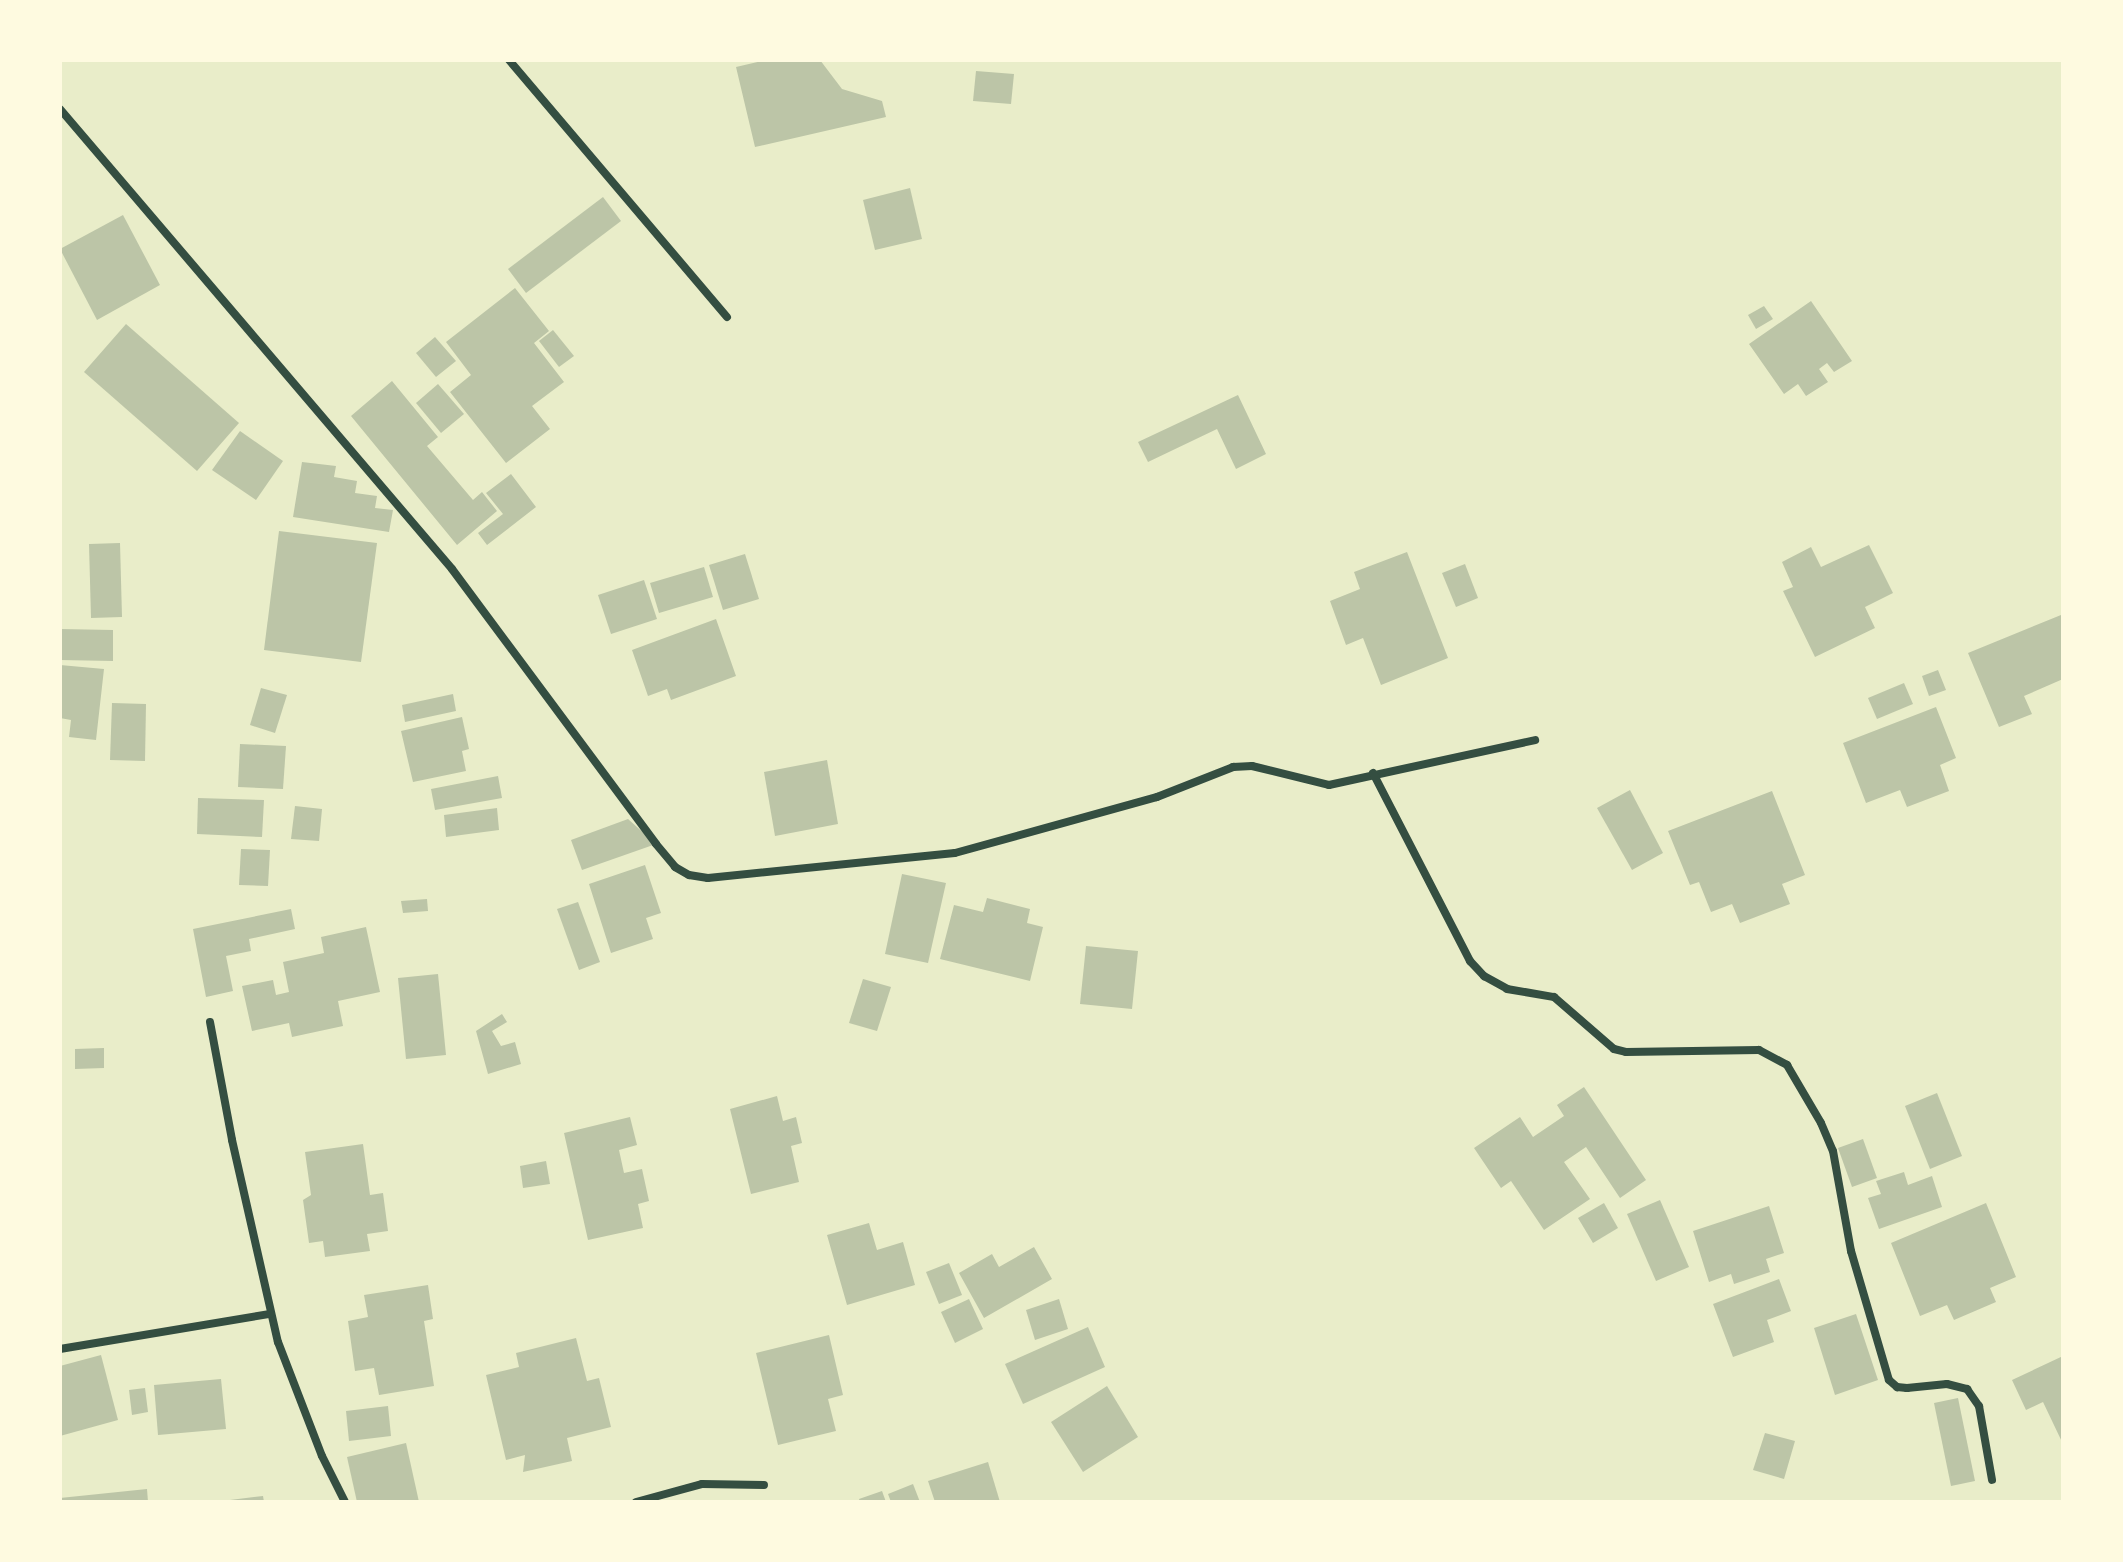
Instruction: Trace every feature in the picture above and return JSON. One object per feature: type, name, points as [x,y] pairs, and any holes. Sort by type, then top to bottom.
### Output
[{"type":"street","points":[[509,60],[727,317]]},
{"type":"street","points":[[60,109],[452,569],[656,844],[675,867],[689,875],[708,878],[955,853],[1157,797],[1233,767],[1252,766],[1329,785],[1535,740]]},
{"type":"street","points":[[1373,773],[1470,961],[1484,976],[1507,989],[1554,997],[1614,1049],[1626,1052],[1759,1050],[1787,1065],[1821,1123],[1833,1151],[1851,1251],[1881,1365],[1897,1387],[1947,1384],[1967,1389],[1979,1406],[1992,1480]]},
{"type":"street","points":[[210,1022],[270,1314],[296,1392],[345,1502]]},
{"type":"street","points":[[60,1349],[270,1314]]},
{"type":"street","points":[[636,1502],[702,1484],[764,1485]]},
{"type":"building","points":[[766,60],[820,60],[842,89],[882,101],[886,117],[755,147],[736,67]]},
{"type":"building","points":[[976,71],[1014,74],[1011,104],[973,101]]},
{"type":"building","points":[[910,188],[922,239],[875,250],[863,200]]},
{"type":"building","points":[[603,197],[621,221],[526,293],[508,269]]},
{"type":"building","points":[[123,215],[160,285],[97,320],[60,249]]},
{"type":"building","points":[[515,288],[549,331],[534,343],[564,382],[532,406],[550,429],[506,463],[450,392],[471,375],[446,342]]},
{"type":"building","points":[[1811,301],[1852,361],[1834,372],[1827,363],[1819,369],[1828,382],[1806,396],[1798,384],[1784,394],[1749,344]]},
{"type":"building","points":[[1764,306],[1773,319],[1756,329],[1748,315]]},
{"type":"building","points":[[126,324],[239,423],[197,471],[84,372]]},
{"type":"building","points":[[553,330],[574,356],[559,367],[539,341]]},
{"type":"building","points":[[435,337],[456,361],[436,377],[416,353]]},
{"type":"building","points":[[392,381],[438,437],[427,446],[473,500],[482,492],[497,511],[457,545],[351,416]]},
{"type":"building","points":[[438,384],[464,414],[441,433],[416,403]]},
{"type":"building","points":[[1238,395],[1266,454],[1236,469],[1217,429],[1148,462],[1138,442]]},
{"type":"building","points":[[240,431],[283,461],[256,500],[212,470]]},
{"type":"building","points":[[302,462],[336,466],[334,477],[357,481],[355,493],[377,496],[375,508],[393,510],[389,532],[293,517]]},
{"type":"building","points":[[511,474],[536,507],[487,545],[478,533],[503,514],[486,493]]},
{"type":"building","points":[[279,531],[377,543],[361,662],[264,650]]},
{"type":"building","points":[[120,543],[122,617],[91,618],[89,544]]},
{"type":"building","points":[[1869,545],[1893,593],[1865,607],[1875,628],[1815,657],[1783,591],[1793,587],[1782,562],[1811,547],[1821,567]]},
{"type":"building","points":[[1407,552],[1448,658],[1381,685],[1363,638],[1346,645],[1330,601],[1360,589],[1354,572]]},
{"type":"building","points":[[745,554],[759,599],[723,610],[709,565]]},
{"type":"building","points":[[1465,564],[1478,598],[1456,607],[1442,573]]},
{"type":"building","points":[[704,567],[713,597],[659,613],[650,583]]},
{"type":"building","points":[[644,580],[657,619],[611,634],[598,595]]},
{"type":"building","points":[[2061,615],[2063,679],[2024,696],[2032,714],[1999,727],[1968,653]]},
{"type":"building","points":[[716,619],[736,676],[671,700],[667,689],[648,696],[632,650]]},
{"type":"building","points":[[60,629],[113,630],[113,661],[60,660]]},
{"type":"building","points":[[60,665],[104,669],[96,740],[69,737],[71,720],[60,718]]},
{"type":"building","points":[[1938,670],[1946,690],[1929,696],[1922,676]]},
{"type":"building","points":[[1904,683],[1913,704],[1877,719],[1868,698]]},
{"type":"building","points":[[261,688],[287,695],[275,733],[250,725]]},
{"type":"building","points":[[453,694],[456,711],[405,722],[402,705]]},
{"type":"building","points":[[112,703],[146,704],[145,761],[110,760]]},
{"type":"building","points":[[1936,707],[1956,758],[1940,765],[1949,791],[1907,807],[1900,790],[1866,803],[1843,743]]},
{"type":"building","points":[[462,717],[469,749],[462,751],[466,771],[413,782],[401,731]]},
{"type":"building","points":[[240,744],[286,746],[283,789],[238,787]]},
{"type":"building","points":[[827,760],[838,824],[775,836],[764,772]]},
{"type":"building","points":[[498,776],[502,798],[435,810],[431,789]]},
{"type":"building","points":[[1630,790],[1663,853],[1632,870],[1597,808]]},
{"type":"building","points":[[1772,791],[1805,875],[1782,884],[1790,904],[1740,923],[1732,904],[1711,912],[1699,882],[1690,885],[1668,831]]},
{"type":"building","points":[[198,798],[264,800],[262,837],[197,834]]},
{"type":"building","points":[[295,806],[322,809],[319,841],[291,839]]},
{"type":"building","points":[[497,808],[499,830],[446,837],[444,815]]},
{"type":"building","points":[[628,819],[656,844],[582,870],[571,840]]},
{"type":"building","points":[[241,849],[270,850],[268,886],[239,885]]},
{"type":"building","points":[[645,865],[661,913],[646,918],[653,939],[611,953],[589,884]]},
{"type":"building","points":[[902,874],[946,883],[928,963],[885,954]]},
{"type":"building","points":[[987,898],[1030,909],[1027,923],[1043,927],[1030,981],[940,959],[954,905],[983,912]]},
{"type":"building","points":[[427,899],[428,911],[403,913],[401,901]]},
{"type":"building","points":[[578,902],[600,962],[579,970],[557,909]]},
{"type":"building","points":[[291,909],[295,929],[249,939],[251,951],[226,956],[233,991],[206,997],[193,929]]},
{"type":"building","points":[[366,927],[380,992],[338,1001],[343,1026],[292,1037],[289,1023],[252,1031],[242,986],[273,980],[276,995],[289,992],[283,962],[324,953],[321,937]]},
{"type":"building","points":[[1086,946],[1138,951],[1132,1009],[1080,1004]]},
{"type":"building","points":[[438,974],[446,1055],[406,1059],[398,978]]},
{"type":"building","points":[[863,979],[891,987],[877,1031],[849,1023]]},
{"type":"building","points":[[502,1014],[507,1022],[492,1031],[501,1046],[515,1042],[521,1064],[488,1074],[476,1031]]},
{"type":"building","points":[[104,1048],[104,1068],[75,1069],[75,1049]]},
{"type":"building","points":[[1584,1087],[1646,1180],[1620,1198],[1586,1147],[1564,1162],[1590,1199],[1544,1230],[1511,1181],[1501,1188],[1474,1148],[1520,1117],[1533,1137],[1564,1116],[1557,1105]]},
{"type":"building","points":[[1937,1093],[1962,1156],[1930,1169],[1905,1106]]},
{"type":"building","points":[[777,1096],[783,1121],[796,1117],[802,1143],[791,1146],[799,1182],[751,1194],[730,1109]]},
{"type":"building","points":[[630,1117],[637,1145],[619,1150],[624,1173],[642,1169],[649,1201],[638,1204],[643,1228],[588,1240],[564,1133]]},
{"type":"building","points":[[1863,1139],[1877,1178],[1852,1187],[1838,1148]]},
{"type":"building","points":[[363,1144],[370,1195],[383,1193],[388,1231],[367,1234],[370,1251],[325,1257],[323,1241],[309,1243],[303,1200],[311,1195],[305,1152]]},
{"type":"building","points":[[546,1161],[550,1184],[523,1188],[520,1166]]},
{"type":"building","points":[[1904,1172],[1908,1185],[1932,1176],[1942,1207],[1879,1229],[1868,1198],[1881,1194],[1876,1181]]},
{"type":"building","points":[[1660,1200],[1689,1267],[1656,1281],[1627,1214]]},
{"type":"building","points":[[1604,1203],[1618,1228],[1593,1243],[1578,1218]]},
{"type":"building","points":[[1986,1203],[2016,1277],[1990,1288],[1996,1302],[1954,1320],[1947,1305],[1920,1316],[1891,1243]]},
{"type":"building","points":[[1769,1206],[1784,1253],[1766,1259],[1770,1272],[1734,1284],[1731,1274],[1709,1282],[1693,1231]]},
{"type":"building","points":[[869,1223],[877,1250],[903,1242],[915,1285],[847,1305],[827,1235]]},
{"type":"building","points":[[1034,1247],[1052,1279],[984,1318],[959,1273],[992,1254],[999,1267]]},
{"type":"building","points":[[949,1263],[962,1295],[939,1304],[926,1272]]},
{"type":"building","points":[[1779,1279],[1791,1311],[1767,1320],[1774,1342],[1733,1357],[1713,1304]]},
{"type":"building","points":[[428,1285],[433,1319],[424,1321],[434,1386],[379,1395],[374,1368],[355,1371],[348,1321],[368,1317],[364,1295]]},
{"type":"building","points":[[969,1299],[983,1329],[955,1343],[941,1312]]},
{"type":"building","points":[[1059,1299],[1068,1329],[1035,1340],[1026,1310]]},
{"type":"building","points":[[1856,1314],[1878,1380],[1835,1395],[1814,1328]]},
{"type":"building","points":[[1088,1327],[1105,1367],[1023,1404],[1005,1364]]},
{"type":"building","points":[[829,1335],[843,1395],[828,1399],[836,1431],[778,1445],[756,1353]]},
{"type":"building","points":[[576,1338],[587,1381],[599,1378],[611,1427],[567,1438],[572,1461],[523,1472],[525,1455],[506,1460],[486,1375],[519,1367],[516,1353]]},
{"type":"building","points":[[101,1355],[118,1420],[60,1436],[60,1366]]},
{"type":"building","points":[[2063,1356],[2063,1444],[2043,1402],[2026,1410],[2012,1380]]},
{"type":"building","points":[[221,1379],[226,1429],[158,1435],[154,1385]]},
{"type":"building","points":[[1107,1386],[1138,1437],[1083,1472],[1051,1422]]},
{"type":"building","points":[[145,1388],[148,1412],[132,1415],[129,1390]]},
{"type":"building","points":[[1958,1398],[1975,1481],[1951,1486],[1934,1403]]},
{"type":"building","points":[[388,1406],[391,1436],[349,1441],[346,1411]]},
{"type":"building","points":[[1765,1433],[1795,1441],[1784,1479],[1753,1470]]},
{"type":"building","points":[[406,1443],[419,1502],[357,1502],[347,1457]]},
{"type":"building","points":[[988,1462],[1000,1502],[935,1502],[928,1481]]},
{"type":"building","points":[[913,1484],[920,1502],[891,1502],[888,1494]]},
{"type":"building","points":[[147,1489],[148,1502],[60,1502],[60,1498]]},
{"type":"building","points":[[882,1491],[886,1502],[860,1502],[859,1499]]},
{"type":"building","points":[[263,1496],[264,1502],[230,1502],[230,1500]]}]
